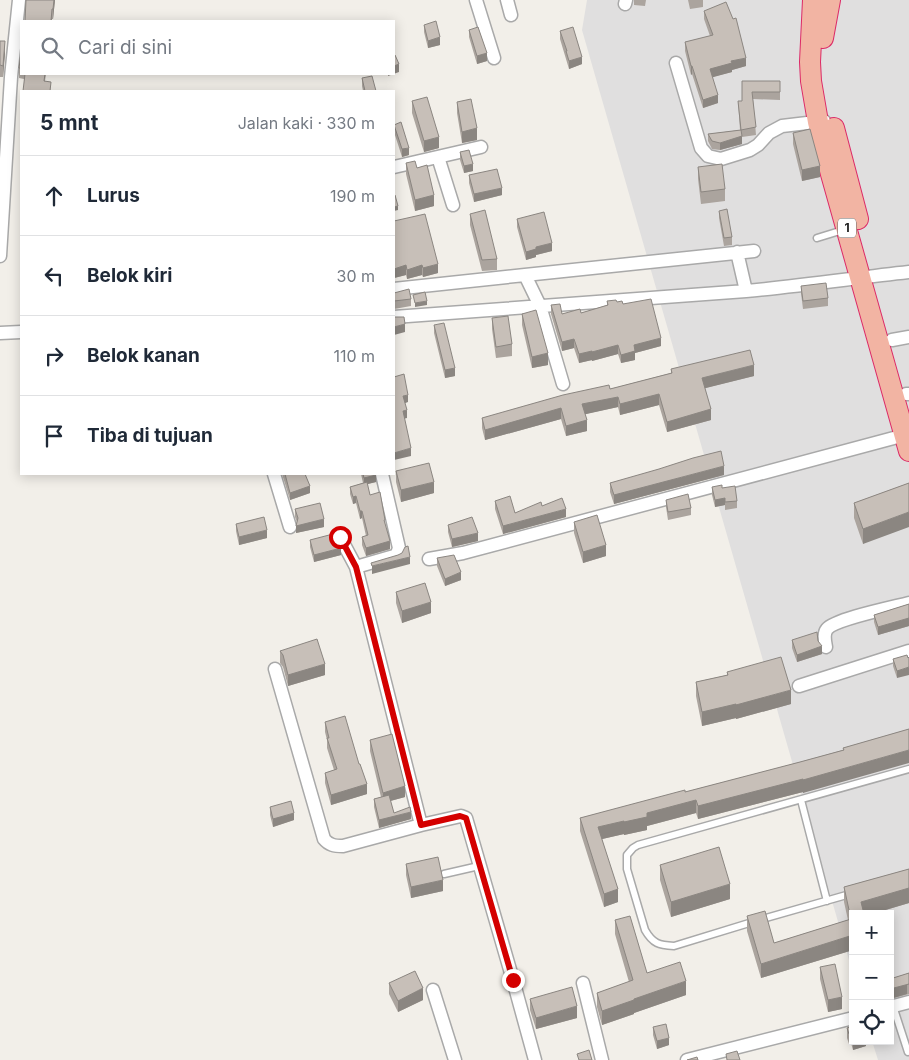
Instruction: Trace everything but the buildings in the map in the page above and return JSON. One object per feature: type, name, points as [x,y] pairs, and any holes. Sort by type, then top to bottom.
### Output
[{"type":"highway","points":[[805,0],[817,38]]},
{"type":"highway","name":"1","points":[[812,0],[817,38],[823,62],[826,94],[825,121],[847,228],[867,276],[900,338],[906,402],[907,443]]},
{"type":"highway","name":"1","points":[[817,38],[825,0]]},
{"type":"highway","points":[[817,38],[830,0]]},
{"type":"highway","name":"1","points":[[825,121],[867,276],[906,402]]},
{"type":"street","points":[[0,256],[11,77],[19,0]]},
{"type":"street","points":[[476,0],[494,58]]},
{"type":"street","points":[[507,0],[512,15]]},
{"type":"street","points":[[676,63],[701,148],[708,156],[721,159],[750,150],[758,146],[769,133],[782,126],[825,121]]},
{"type":"street","points":[[395,167],[481,147]]},
{"type":"street","points":[[438,157],[453,205]]},
{"type":"street","points":[[395,288],[754,251]]},
{"type":"street","points":[[736,252],[746,291]]},
{"type":"street","points":[[395,317],[783,288],[909,272]]},
{"type":"street","points":[[525,275],[540,306],[563,384]]},
{"type":"street","points":[[0,333],[20,332]]},
{"type":"street","points":[[429,559],[463,553],[907,443]]},
{"type":"street","points":[[274,475],[290,527]]},
{"type":"street","points":[[356,567],[394,556],[399,548],[382,475]]},
{"type":"street","points":[[340,537],[356,567],[421,825]]},
{"type":"street","points":[[826,648],[824,636],[826,630],[832,624],[909,604]]},
{"type":"street","points":[[799,686],[909,651]]},
{"type":"street","points":[[275,669],[326,842],[333,846],[343,846],[460,816],[466,818],[535,1060]]},
{"type":"street","points":[[583,983],[602,1060]]},
{"type":"street","points":[[433,990],[455,1060]]},
{"type":"street","points":[[894,1006],[909,1002]]},
{"type":"street","points":[[687,1060],[849,1019]]},
{"type":"lane","points":[[817,238],[847,228]]},
{"type":"lane","points":[[854,893],[674,946],[662,946],[654,942],[645,930],[627,868],[627,855],[632,848],[638,845],[909,769]]},
{"type":"lane","points":[[801,800],[827,901]]},
{"type":"lane","points":[[444,874],[479,866]]},
{"type":"lane","points":[[894,1013],[908,1052]]},
{"type":"shaded area","points":[[587,0],[909,0],[909,1060],[878,1060],[873,1045],[894,1045],[894,910],[849,910],[849,960],[582,30]]},
{"type":"route","points":[[340,537],[356,567],[421,825],[460,816],[466,818],[513,980]]}]
